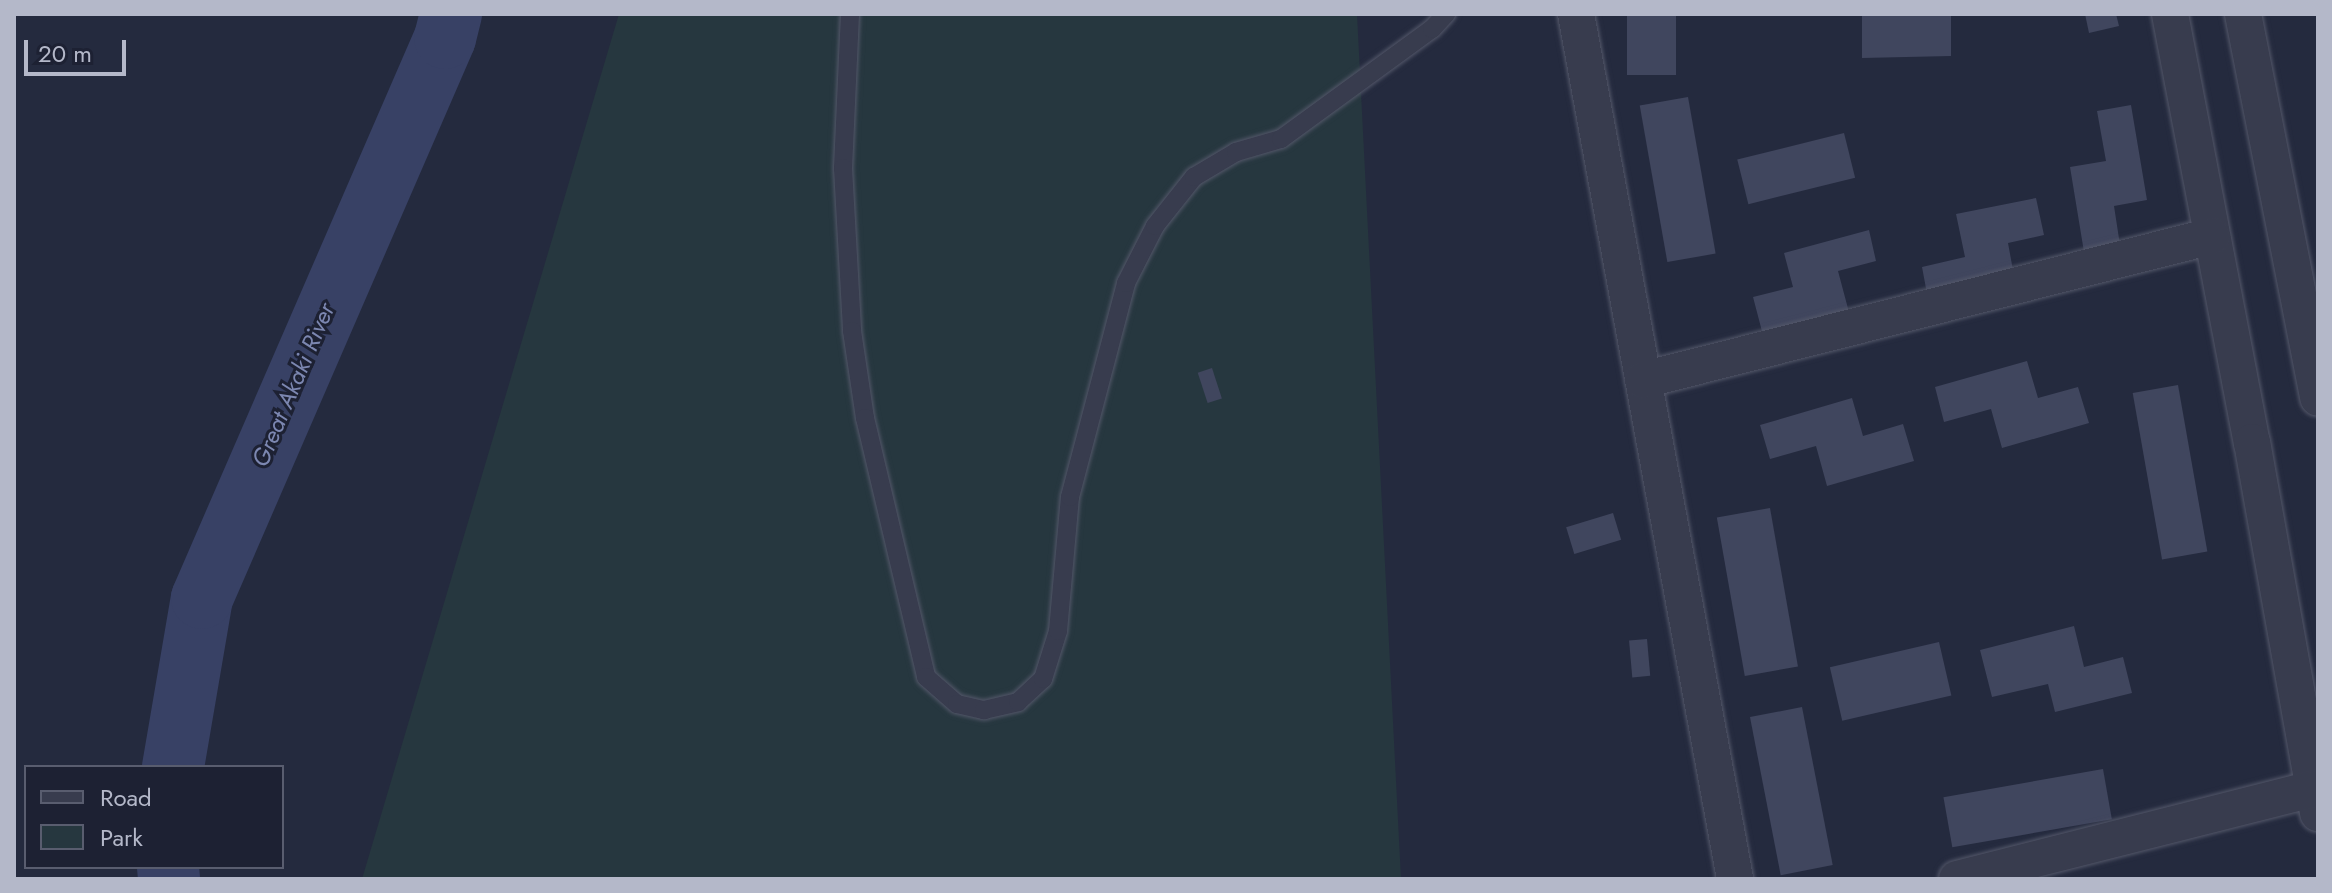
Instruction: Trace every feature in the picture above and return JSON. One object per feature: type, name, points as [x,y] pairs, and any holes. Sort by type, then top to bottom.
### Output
[{"type":"street","points":[[1576,14],[1735,879]]},
{"type":"street","points":[[1957,879],[2316,801],[2170,14]]},
{"type":"street","points":[[2243,14],[2318,398]]},
{"type":"street","points":[[1643,380],[2212,236]]},
{"type":"lane","points":[[850,14],[843,168],[852,331],[865,418],[926,677],[957,704],[984,710],[1018,702],[1043,679],[1058,631],[1074,481],[1126,283],[1155,226],[1194,177],[1236,152],[1281,139],[1432,29],[1446,14]]},
{"type":"green space","points":[[619,14],[1357,14],[1401,879],[362,879]]},
{"type":"building","points":[[1627,14],[1676,14],[1676,75],[1627,75]]},
{"type":"building","points":[[1951,14],[1951,56],[1862,58],[1862,15]]},
{"type":"building","points":[[2085,14],[2116,14],[2119,26],[2089,33]]},
{"type":"building","points":[[1688,97],[1716,254],[1667,262],[1640,106]]},
{"type":"building","points":[[2131,105],[2147,200],[2114,206],[2120,245],[2084,252],[2070,167],[2106,161],[2097,111]]},
{"type":"building","points":[[1844,133],[1855,178],[1748,204],[1737,160]]},
{"type":"building","points":[[2036,198],[2044,235],[2008,243],[2015,281],[1928,299],[1922,267],[1965,257],[1956,214]]},
{"type":"building","points":[[1869,230],[1876,261],[1838,271],[1850,316],[1764,339],[1753,297],[1793,287],[1784,253]]},
{"type":"building","points":[[2027,361],[2038,398],[2078,387],[2089,423],[2002,448],[1991,409],[1944,422],[1935,387]]},
{"type":"building","points":[[1212,368],[1222,398],[1208,403],[1198,373]]},
{"type":"building","points":[[2178,385],[2207,551],[2162,559],[2133,393]]},
{"type":"building","points":[[1852,398],[1863,436],[1903,424],[1914,461],[1827,486],[1816,446],[1770,459],[1760,425]]},
{"type":"building","points":[[1770,508],[1798,667],[1745,676],[1717,517]]},
{"type":"building","points":[[1613,513],[1621,540],[1574,554],[1566,527]]},
{"type":"building","points":[[2074,626],[2084,667],[2123,657],[2132,693],[2055,712],[2048,684],[1992,697],[1980,650]]},
{"type":"building","points":[[1647,639],[1650,676],[1632,677],[1629,641]]},
{"type":"building","points":[[1939,642],[1951,696],[1842,721],[1830,667]]},
{"type":"building","points":[[1802,707],[1833,865],[1781,875],[1750,717]]},
{"type":"building","points":[[2103,769],[2112,819],[1952,847],[1943,797]]},
{"type":"waterway","name":"Great Akaki River","points":[[173,765],[202,598],[445,38],[451,14]]},
{"type":"waterway","name":"Great Akaki River","points":[[168,869],[169,879]]}]
